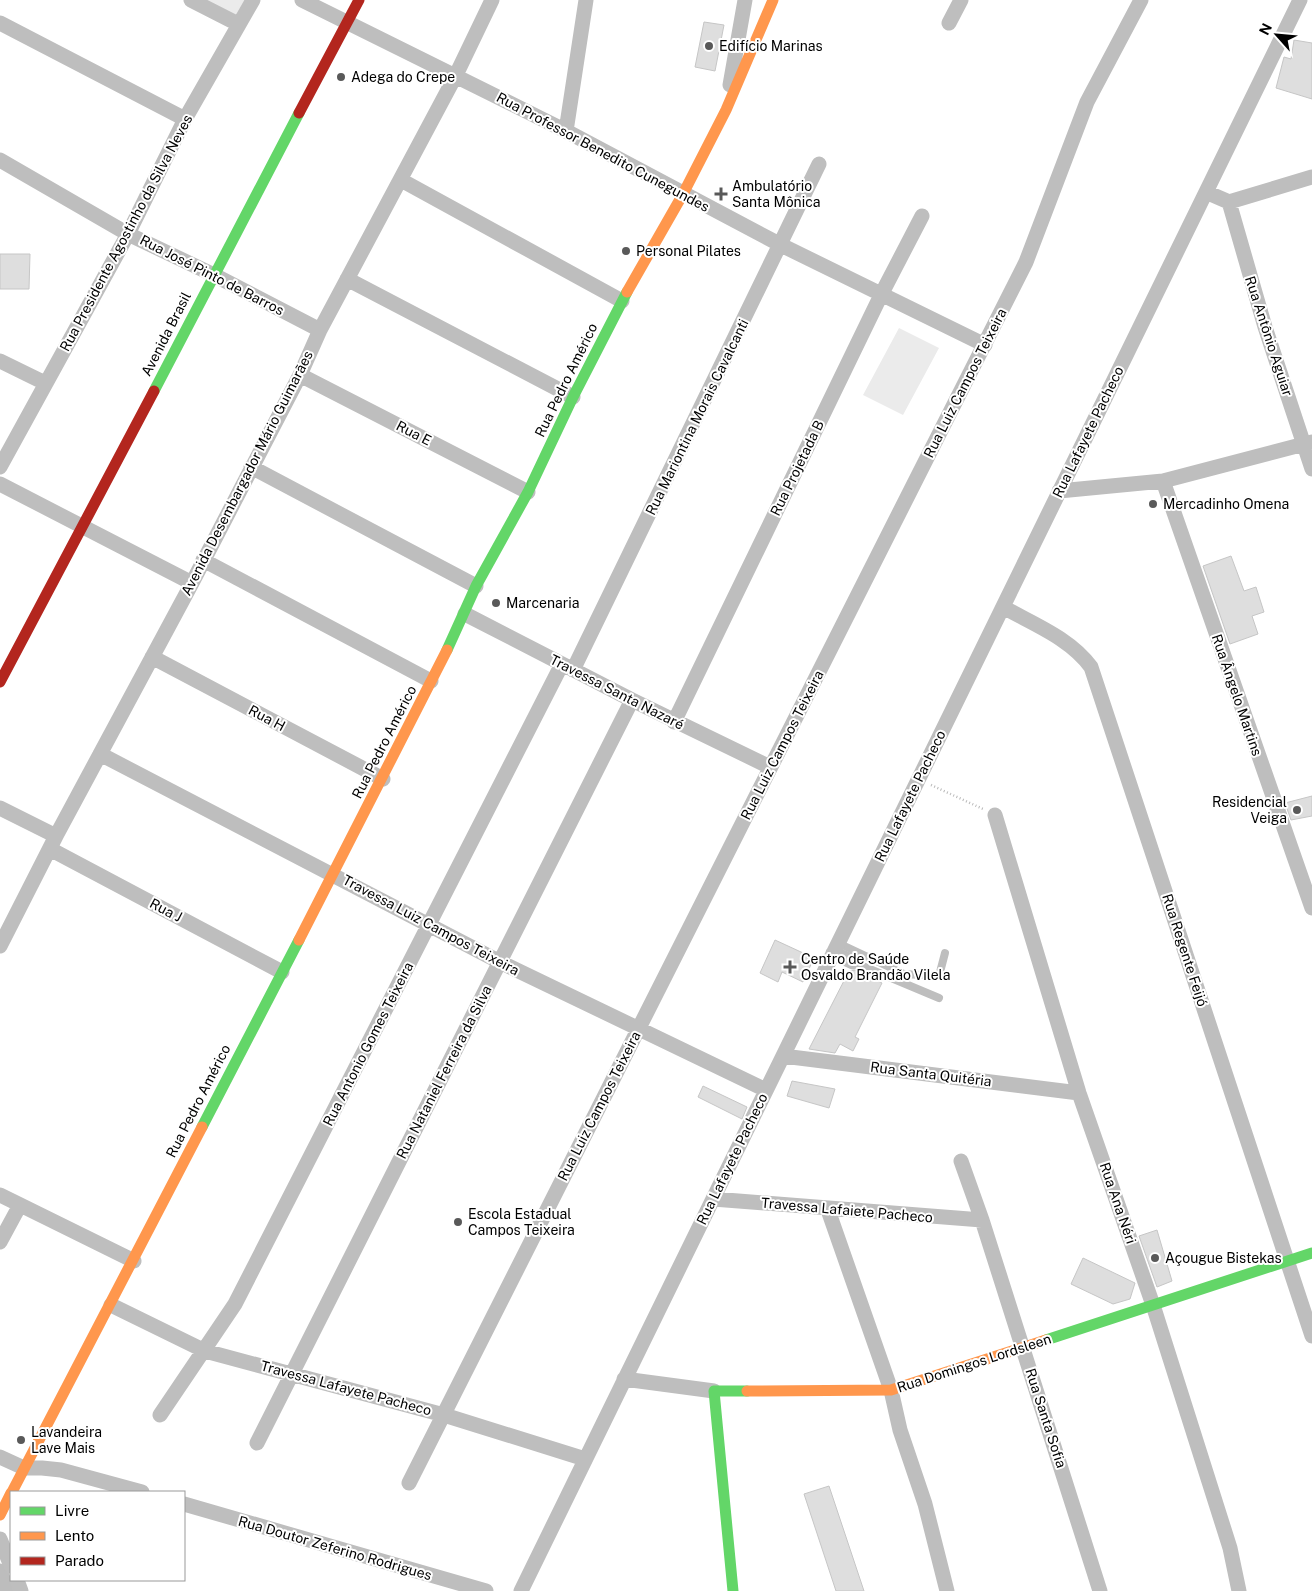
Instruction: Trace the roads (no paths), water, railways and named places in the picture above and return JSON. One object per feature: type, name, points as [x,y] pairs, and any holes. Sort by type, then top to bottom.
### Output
[{"type":"street","points":[[191,0],[238,24]]},
{"type":"street","name":"Rua Presidente Agostinho da Silva Neves","points":[[0,467],[128,234],[185,119],[253,0]]},
{"type":"street","name":"Rua Professor Benedito Cunegundes","points":[[302,0],[346,24],[456,75],[781,245],[984,345]]},
{"type":"street","name":"Avenida Brasil","points":[[0,682],[84,527],[214,274],[359,0]]},
{"type":"street","name":"Avenida Desembargador Mário Guimarães","points":[[0,946],[53,842],[192,583],[300,375],[320,330],[456,75],[492,0]]},
{"type":"street","points":[[566,131],[586,0]]},
{"type":"street","points":[[726,110],[745,0]]},
{"type":"street","name":"Rua Pedro Américo","points":[[13,1491],[134,1262],[383,779],[465,614],[476,586],[528,492],[573,397],[622,301],[683,194],[726,110],[773,0]]},
{"type":"street","points":[[949,23],[961,0]]},
{"type":"street","name":"Rua Luiz Campos Teixeira","points":[[409,1483],[1026,262],[1087,102],[1141,0]]},
{"type":"street","name":"Rua Lafayete Pacheco","points":[[521,1591],[1300,0]]},
{"type":"street","points":[[0,23],[185,119]]},
{"type":"street","name":"Rua José Pinto de Barros","points":[[0,160],[128,234],[214,274],[320,330]]},
{"type":"street","name":"Rua Mariontina Morais Cavalcanti","points":[[568,667],[781,245],[819,164]]},
{"type":"street","points":[[1206,192],[1229,202],[1312,177]]},
{"type":"street","points":[[401,180],[622,301]]},
{"type":"street","name":"Rua Antônio Aguiar","points":[[1229,202],[1265,327],[1308,443],[1312,469]]},
{"type":"street","name":"Rua Projetada B","points":[[674,722],[881,295],[922,216]]},
{"type":"street","points":[[348,279],[573,397]]},
{"type":"street","points":[[0,361],[45,383]]},
{"type":"street","name":"Rua E","points":[[300,375],[528,492]]},
{"type":"street","points":[[1060,491],[1163,481],[1308,443]]},
{"type":"street","points":[[251,468],[476,586]]},
{"type":"street","name":"Rua Ângelo Martins","points":[[1163,481],[1312,908]]},
{"type":"street","points":[[0,484],[192,583]]},
{"type":"street","points":[[203,560],[431,681]]},
{"type":"street","name":"Rua Regente Feijó","points":[[1003,607],[1071,644],[1091,666],[1312,1336]]},
{"type":"street","name":"Travessa Santa Nazaré","points":[[465,614],[674,722],[770,767]]},
{"type":"street","name":"Rua H","points":[[152,657],[383,779]]},
{"type":"street","name":"Rua Antonio Gomes Teixeira","points":[[160,1415],[235,1304],[428,925],[568,667]]},
{"type":"street","name":"Rua Nataniel Ferreira da Silva","points":[[258,1443],[632,700]]},
{"type":"street","name":"Travessa Luiz Campos Teixeira","points":[[100,754],[333,873],[500,962],[766,1090]]},
{"type":"street","name":"Rua J","points":[[0,808],[53,842],[282,972]]},
{"type":"street","name":"Rua Ana Néri","points":[[996,815],[1080,1093],[1153,1305],[1230,1548],[1239,1591]]},
{"type":"street","points":[[836,948],[853,962]]},
{"type":"street","name":"Rua Santa Quitéria","points":[[782,1056],[1080,1093]]},
{"type":"street","name":"Rua Santa Sofia","points":[[961,1161],[982,1220],[1100,1591]]},
{"type":"street","points":[[0,1195],[134,1262]]},
{"type":"street","name":"Travessa Lafaiete Pacheco","points":[[713,1199],[828,1210],[982,1220]]},
{"type":"street","points":[[0,1242],[20,1205]]},
{"type":"street","points":[[828,1210],[891,1390],[900,1430],[925,1504],[947,1591]]},
{"type":"street","name":"Rua Domingos Lordsleen","points":[[624,1380],[714,1391],[891,1390],[1312,1253]]},
{"type":"street","name":"Travessa Lafayete Pacheco","points":[[111,1305],[205,1350],[444,1415],[585,1459]]},
{"type":"street","points":[[714,1391],[733,1591]]},
{"type":"street","points":[[0,1457],[24,1468],[42,1468],[68,1472],[138,1491]]},
{"type":"street","name":"Rua Pedro Américo","points":[[0,1515],[10,1497]]},
{"type":"street","name":"Rua Doutor Zeferino Rodrigues","points":[[185,1504],[486,1591]]},
{"type":"street","points":[[0,1539],[10,1564]]},
{"type":"lane","points":[[836,948],[904,974],[938,976],[945,953]]},
{"type":"lane","points":[[853,962],[939,998]]},
{"type":"waterway","points":[[0,1571],[8,1591]]},
{"type":"place","name":"Edifício Marinas","points":[[709,46]]},
{"type":"place","name":"Adega do Crepe","points":[[341,77]]},
{"type":"place","name":"Ambulatório Santa Mônica","points":[[721,194]]},
{"type":"place","name":"Personal Pilates","points":[[626,251]]},
{"type":"place","name":"Mercadinho Omena","points":[[1153,504]]},
{"type":"place","name":"Marcenaria","points":[[496,603]]},
{"type":"place","name":"Residencial Veiga","points":[[1297,810]]},
{"type":"place","name":"Centro de Saúde Osvaldo Brandão Vilela","points":[[790,967]]},
{"type":"place","name":"Escola Estadual Campos Teixeira","points":[[458,1222]]},
{"type":"place","name":"Açougue Bistekas","points":[[1155,1258]]},
{"type":"place","name":"Lavandeira Lave Mais","points":[[21,1440]]}]
